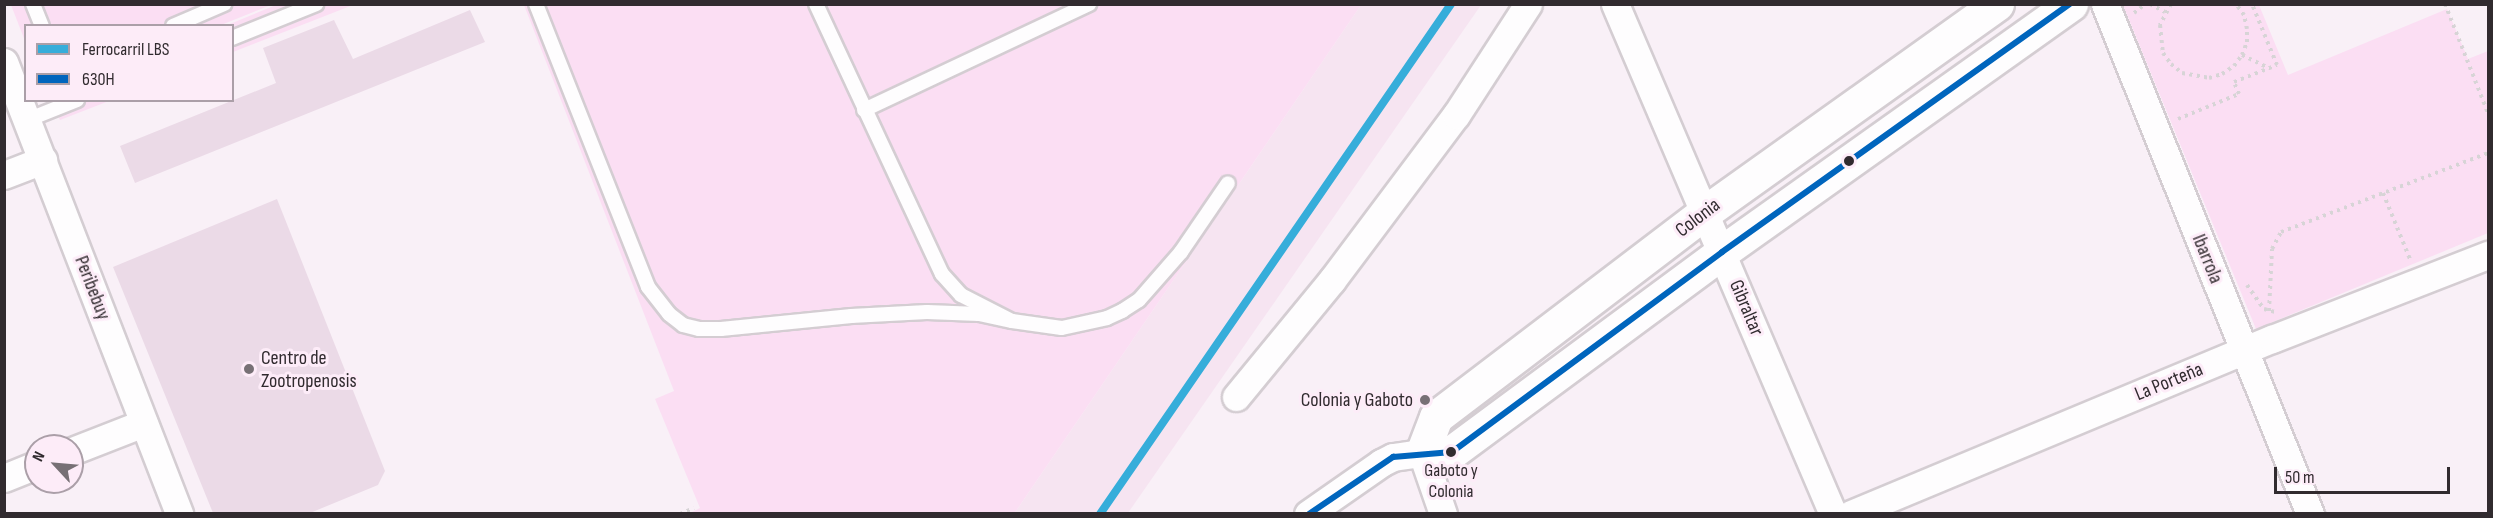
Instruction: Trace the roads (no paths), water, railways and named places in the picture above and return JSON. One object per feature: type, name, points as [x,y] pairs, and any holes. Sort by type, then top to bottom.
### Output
[{"type":"street","points":[[1236,397],[1332,280],[1435,143],[1528,4]]},
{"type":"street","name":"Gibraltar","points":[[1615,4],[1833,513]]},
{"type":"street","name":"Colonia","points":[[1422,453],[1436,417],[1704,213],[1997,4]]},
{"type":"street","points":[[1308,513],[1393,457],[1452,452],[1722,252],[2071,4]]},
{"type":"street","name":"Ibarrola","points":[[2105,4],[2310,513]]},
{"type":"street","name":"Peribebuy","points":[[4,62],[179,513]]},
{"type":"street","points":[[4,175],[43,160]]},
{"type":"street","name":"La Porteña","points":[[1851,513],[2272,339],[2488,255]]},
{"type":"street","points":[[84,446],[144,423]]},
{"type":"street","points":[[1422,453],[1443,513]]},
{"type":"street","points":[[4,478],[24,470]]},
{"type":"lane","points":[[33,4],[41,24]]},
{"type":"lane","points":[[178,24],[224,4]]},
{"type":"lane","points":[[234,37],[316,4]]},
{"type":"lane","points":[[536,4],[648,287],[669,314],[684,325],[699,329],[927,312],[979,314],[1062,328],[1107,318],[1138,300],[1181,252],[1228,183]]},
{"type":"lane","points":[[816,4],[942,274],[961,295],[1012,321]]},
{"type":"lane","points":[[864,110],[1089,4]]},
{"type":"lane","points":[[27,120],[72,102]]},
{"type":"rail line","name":"LBS","points":[[1100,514],[1451,4]]},
{"type":"place","name":"Centro de Zootropenosis","points":[[249,369]]},
{"type":"place","name":"Colonia y Gaboto","points":[[1425,400]]},
{"type":"place","name":"Gaboto y Colonia","points":[[1451,452]]}]
